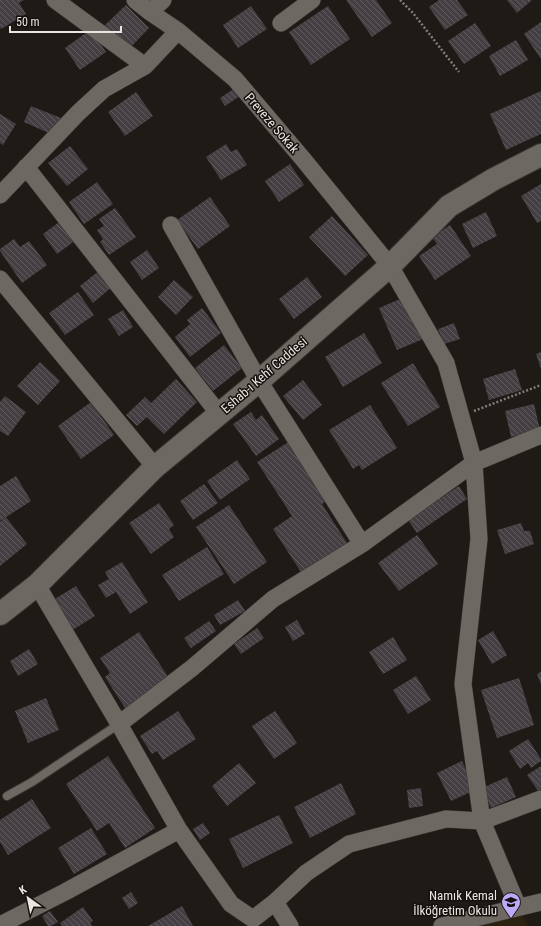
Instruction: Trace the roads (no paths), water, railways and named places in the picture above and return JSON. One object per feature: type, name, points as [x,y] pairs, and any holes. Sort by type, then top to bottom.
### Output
[{"type":"street","points":[[55,0],[145,66]]},
{"type":"street","name":"Preveze Sokak","points":[[135,0],[178,31],[234,79],[303,159],[390,266],[446,363],[474,463],[479,539],[464,684],[482,822],[518,907]]},
{"type":"street","points":[[150,12],[163,0]]},
{"type":"street","points":[[281,23],[312,0]]},
{"type":"street","points":[[0,195],[78,113],[104,89],[145,66],[178,31]]},
{"type":"street","name":"Eshab-ı Kehf Caddesi","points":[[0,614],[37,586],[155,467],[259,380],[390,266],[449,206],[494,179],[541,155]]},
{"type":"street","points":[[26,167],[219,414]]},
{"type":"street","points":[[171,225],[259,380],[362,544]]},
{"type":"street","points":[[0,279],[155,467]]},
{"type":"street","points":[[119,724],[192,668],[273,600],[362,544],[474,463],[541,435]]},
{"type":"street","points":[[37,586],[119,724],[179,830],[231,904],[247,923],[275,902],[306,873],[349,844],[446,820],[482,822],[541,799]]},
{"type":"street","points":[[0,924],[65,892],[179,830]]},
{"type":"street","points":[[275,902],[290,926]]},
{"type":"street","points":[[442,926],[541,902]]},
{"type":"lane","points":[[7,796],[32,782],[119,724]]},
{"type":"place","name":"Namık Kemal İlköğretim Okulu","points":[[511,919]]}]
